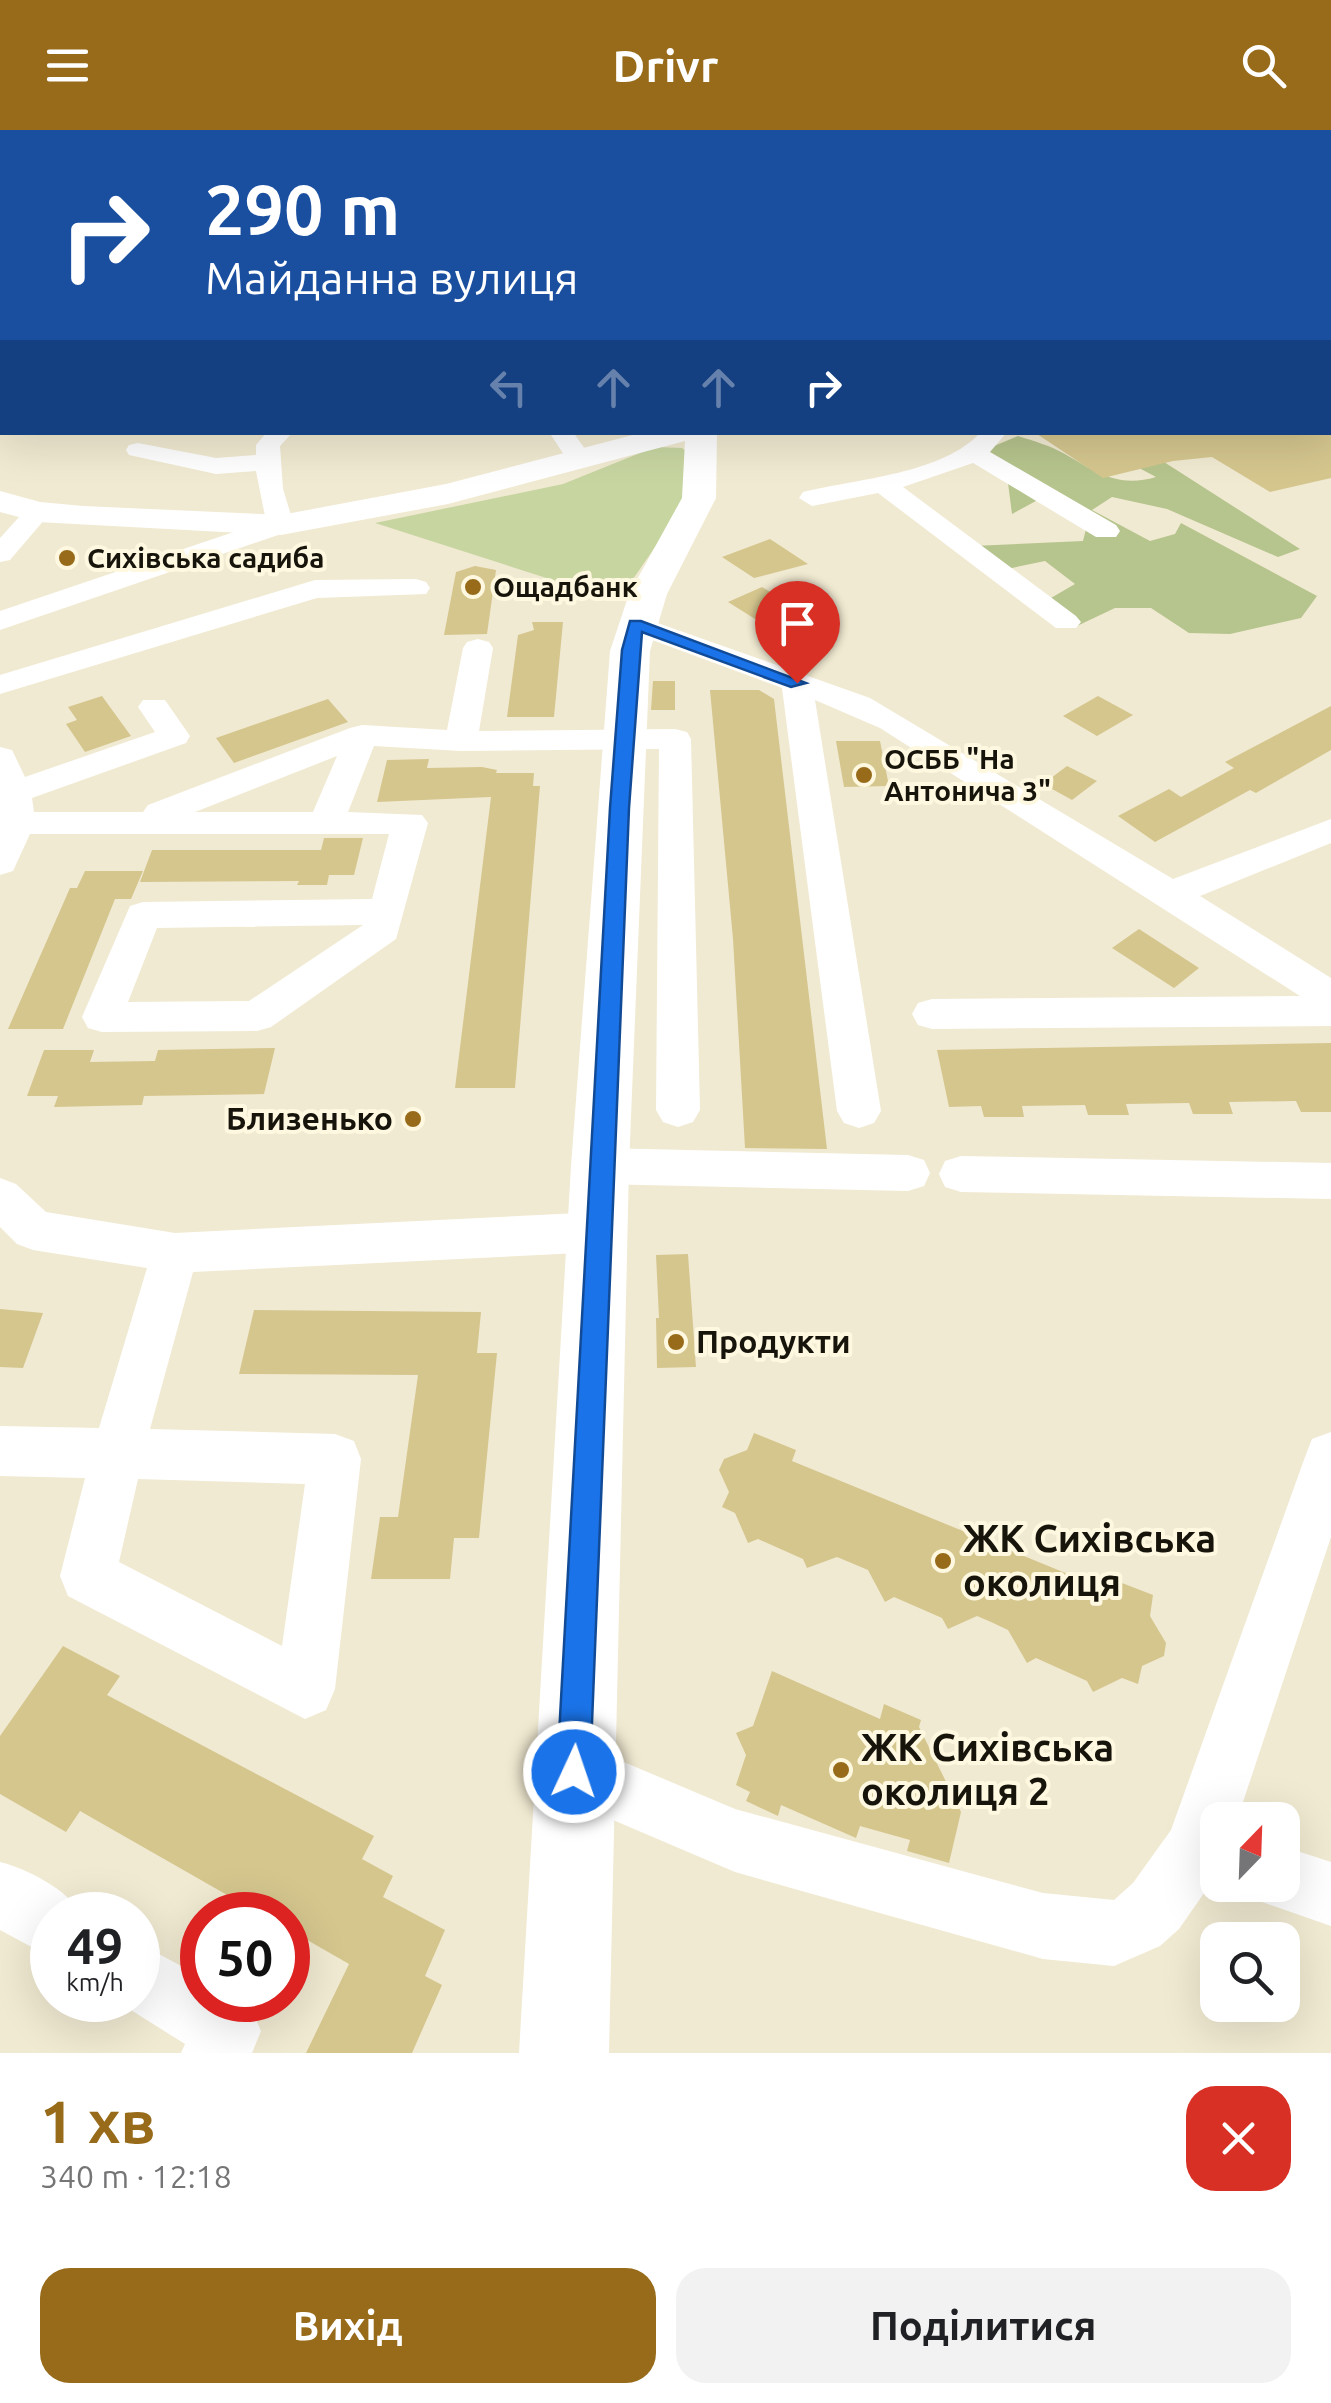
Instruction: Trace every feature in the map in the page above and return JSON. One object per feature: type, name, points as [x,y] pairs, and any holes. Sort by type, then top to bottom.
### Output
[{"type":"main road","points":[[0,501],[38,512],[281,526],[448,494],[570,446],[659,435]]},
{"type":"main road","points":[[564,2053],[600,1166],[623,740],[636,624],[699,498],[701,435]]},
{"type":"street","points":[[0,622],[281,526],[270,489],[268,445],[279,435]]},
{"type":"street","points":[[812,498],[926,472],[973,452],[992,435]]},
{"type":"street","points":[[138,450],[216,466],[270,462]]},
{"type":"street","points":[[973,452],[1106,531]]},
{"type":"street","points":[[880,482],[1066,622]]},
{"type":"street","points":[[0,554],[38,512]]},
{"type":"street","points":[[0,685],[316,588],[416,588]]},
{"type":"street","points":[[636,624],[891,721],[1331,997]]},
{"type":"street","points":[[461,741],[478,648]]},
{"type":"street","points":[[797,683],[859,1111]]},
{"type":"street","points":[[17,807],[174,736],[154,707]]},
{"type":"street","points":[[136,822],[362,735],[461,741],[676,739],[678,1110]]},
{"type":"street","points":[[326,823],[362,735]]},
{"type":"street","points":[[0,757],[17,807],[0,863]]},
{"type":"street","points":[[17,807],[136,822],[410,823],[388,912],[383,930],[258,1016],[102,1017],[143,915],[388,912]]},
{"type":"street","points":[[1170,894],[1331,830]]},
{"type":"street","points":[[932,1014],[1331,1011]]},
{"type":"street","points":[[600,1166],[908,1173]]},
{"type":"street","points":[[960,1174],[1331,1181]]},
{"type":"street","points":[[0,1196],[33,1230],[176,1253],[599,1232]]},
{"type":"street","points":[[0,1451],[117,1453],[335,1459],[304,1689],[88,1576],[117,1453],[176,1253]]},
{"type":"street","points":[[1223,1802],[1331,1456]]},
{"type":"street","points":[[574,1772],[735,1840],[1043,1926],[1114,1933],[1137,1923],[1200,1859]]},
{"type":"street","points":[[1300,1884],[1331,1894]]},
{"type":"street","points":[[0,1896],[30,1911]]},
{"type":"street","points":[[160,1990],[227,2031],[216,2053]]},
{"type":"green space","points":[[1018,436],[1119,480],[1156,477],[1109,452],[1164,462],[1300,549],[1278,557],[1167,509],[1112,497],[1092,510],[1150,541],[1175,534],[1181,523],[1317,596],[1301,618],[1230,634],[1189,633],[1151,608],[1115,608],[1077,626],[1032,609],[1075,584],[1045,561],[1007,569],[973,546],[1083,541],[1088,521],[1045,496],[1012,514],[1008,483],[972,462],[994,446]]},
{"type":"green space","points":[[655,447],[682,448],[692,456],[688,499],[618,601],[375,523],[563,484]]},
{"type":"building","points":[[1038,435],[1331,435],[1331,478],[1270,492],[1212,457],[1173,461],[1103,478]]},
{"type":"building","points":[[770,539],[808,564],[754,578],[722,557]]},
{"type":"building","points":[[475,566],[496,570],[487,634],[444,635],[456,572]]},
{"type":"building","points":[[762,587],[789,603],[755,619],[728,602]]},
{"type":"building","points":[[532,622],[563,622],[554,717],[507,717],[518,635],[534,630]]},
{"type":"building","points":[[653,681],[675,681],[675,710],[651,710]]},
{"type":"building","points":[[710,690],[759,690],[774,699],[827,1149],[745,1148],[733,939]]},
{"type":"building","points":[[102,696],[131,736],[85,752],[66,724],[77,720],[68,707]]},
{"type":"building","points":[[1098,696],[1133,715],[1097,736],[1063,716]]},
{"type":"building","points":[[328,699],[348,722],[234,763],[216,738]]},
{"type":"building","points":[[1331,706],[1331,750],[1256,793],[1250,790],[1155,842],[1118,816],[1169,789],[1181,797],[1234,768],[1225,762]]},
{"type":"building","name":"ОСББ \"На Антонича 3\"","points":[[836,741],[880,741],[889,786],[844,787]]},
{"type":"building","points":[[429,759],[427,768],[482,767],[497,770],[496,773],[534,773],[533,786],[540,786],[515,1088],[455,1088],[491,797],[377,802],[387,760]]},
{"type":"building","points":[[1067,766],[1097,781],[1072,800],[1043,784]]},
{"type":"building","points":[[324,838],[363,838],[354,875],[329,875],[327,885],[297,885],[299,881],[140,882],[152,850],[321,850]]},
{"type":"building","points":[[85,871],[143,871],[131,899],[115,899],[63,1029],[8,1029],[70,888],[77,888]]},
{"type":"building","points":[[1139,929],[1199,968],[1174,988],[1112,948]]},
{"type":"building","points":[[1331,1043],[1331,1112],[1301,1112],[1296,1101],[1229,1102],[1233,1114],[1193,1114],[1189,1103],[1126,1104],[1129,1115],[1088,1115],[1085,1105],[1022,1106],[1024,1117],[984,1117],[981,1106],[949,1107],[937,1050]]},
{"type":"building","points":[[275,1048],[264,1094],[144,1096],[142,1105],[54,1107],[58,1096],[27,1096],[44,1050],[94,1050],[90,1062],[155,1061],[158,1050]]},
{"type":"building","points":[[688,1254],[696,1367],[657,1368],[656,1255]]},
{"type":"building","points":[[0,1309],[43,1313],[23,1368],[0,1367]]},
{"type":"building","points":[[254,1310],[481,1312],[477,1353],[497,1353],[479,1538],[454,1538],[450,1579],[371,1579],[380,1517],[398,1517],[418,1375],[239,1374]]},
{"type":"building","name":"ЖК Сихівська околиця","points":[[754,1433],[796,1450],[792,1461],[1102,1588],[1104,1576],[1153,1595],[1150,1616],[1166,1643],[1164,1656],[1142,1666],[1138,1684],[1122,1678],[1093,1692],[1087,1681],[1036,1658],[1027,1663],[1008,1630],[991,1622],[977,1616],[948,1629],[942,1618],[894,1597],[885,1602],[868,1570],[837,1557],[807,1568],[803,1559],[758,1539],[748,1543],[735,1513],[722,1507],[729,1492],[719,1470],[724,1459],[747,1450]]},
{"type":"building","points":[[63,1646],[120,1676],[107,1695],[374,1836],[362,1859],[393,1876],[383,1897],[445,1930],[425,1976],[442,1985],[412,2053],[306,2053],[349,1964],[310,1942],[310,1892],[222,1892],[80,1811],[66,1832],[0,1794],[0,1736]]},
{"type":"building","name":"ЖК Сихівська околиця 2","points":[[772,1671],[880,1719],[884,1704],[921,1720],[919,1727],[961,1812],[949,1863],[907,1851],[910,1840],[860,1826],[856,1838],[781,1805],[778,1816],[746,1801],[750,1792],[736,1785],[746,1755],[736,1733],[753,1726]]},
{"type":"place","name":"Сихівська садиба","points":[[67,558]]},
{"type":"place","name":"Ощадбанк","points":[[473,587]]},
{"type":"place","name":"ОСББ \"На Антонича 3\"","points":[[864,775]]},
{"type":"place","name":"Близенько","points":[[413,1119]]},
{"type":"place","name":"Продукти","points":[[676,1342]]},
{"type":"place","name":"ЖК Сихівська околиця","points":[[943,1561]]},
{"type":"place","name":"ЖК Сихівська околиця 2","points":[[841,1770]]},
{"type":"route","points":[[574,1772],[619,808],[630,650],[636,624],[797,683]]}]
